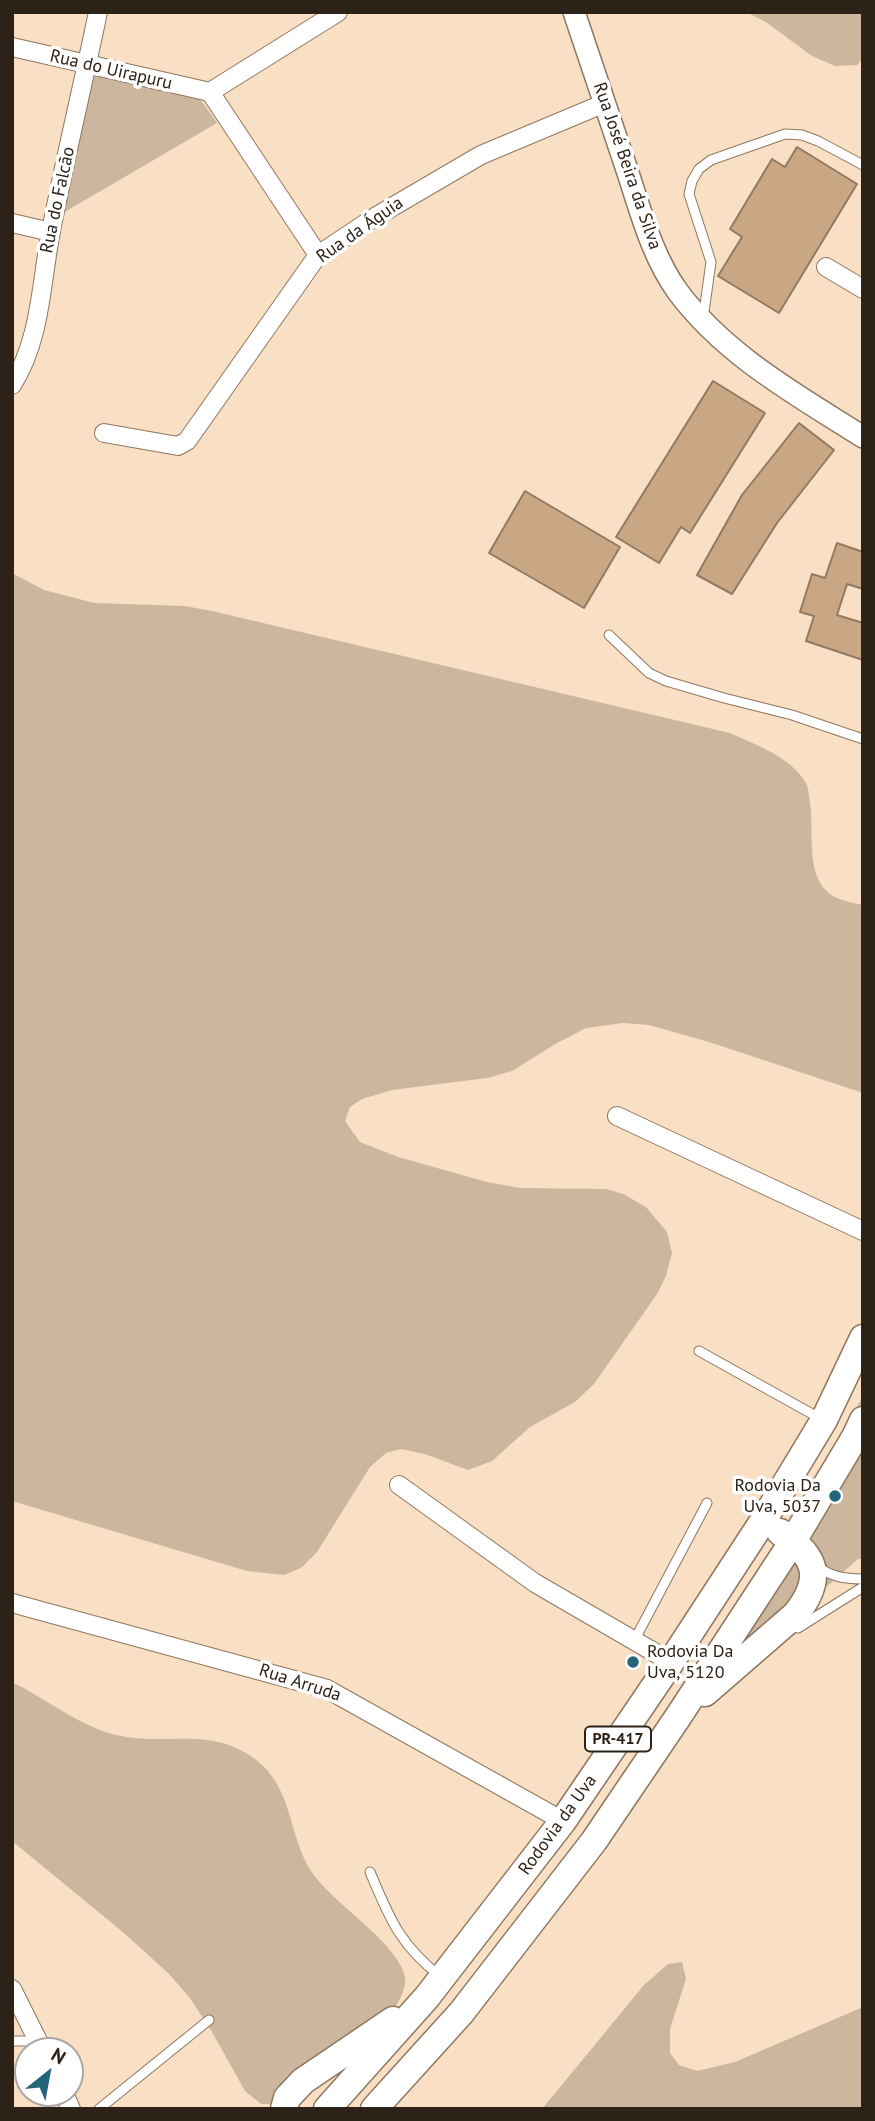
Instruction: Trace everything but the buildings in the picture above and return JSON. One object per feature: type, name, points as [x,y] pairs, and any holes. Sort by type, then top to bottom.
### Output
[{"type":"main road","name":"Rodovia da Uva","points":[[327,2109],[435,1988],[563,1821],[763,1521],[824,1420],[863,1338]]},
{"type":"main road","name":"Rodovia da Uva","points":[[374,2109],[461,2013],[594,1841],[678,1717],[800,1547],[863,1420]]},
{"type":"main road","points":[[678,1717],[796,1614],[806,1601],[812,1587],[813,1570],[800,1547],[763,1521]]},
{"type":"main road","points":[[284,2109],[287,2098],[303,2081],[435,1988]]},
{"type":"street","name":"Rua do Falcão","points":[[12,385],[22,369],[32,341],[51,232],[98,12]]},
{"type":"street","points":[[318,255],[210,92],[338,12]]},
{"type":"street","name":"Rua José Beira da Silva","points":[[574,12],[652,247],[678,292],[703,321],[758,369],[863,437]]},
{"type":"street","name":"Rua do Uirapuru","points":[[12,47],[210,92]]},
{"type":"street","name":"Rua da Águia","points":[[104,433],[178,446],[187,441],[318,255],[375,217],[481,155],[604,103]]},
{"type":"street","points":[[12,223],[51,232]]},
{"type":"street","points":[[826,267],[863,289]]},
{"type":"street","points":[[617,1116],[863,1231]]},
{"type":"street","points":[[398,1485],[535,1583],[671,1662]]},
{"type":"street","name":"Rua Arruda","points":[[12,1603],[327,1689],[563,1821]]},
{"type":"street","points":[[12,1989],[36,2037]]},
{"type":"lane","points":[[703,321],[711,262],[689,194],[692,180],[699,169],[711,160],[785,134],[802,135],[818,141],[863,165]]},
{"type":"lane","points":[[609,635],[649,673],[666,681],[793,715],[863,740]]},
{"type":"lane","points":[[699,1351],[824,1420]]},
{"type":"lane","points":[[634,1641],[707,1503]]},
{"type":"lane","points":[[800,1547],[821,1569],[840,1578],[863,1579]]},
{"type":"lane","points":[[736,1664],[863,1587]]},
{"type":"lane","points":[[370,1872],[392,1922],[435,1988]]},
{"type":"lane","points":[[99,2109],[209,2020]]},
{"type":"shaded area","points":[[746,12],[863,12],[863,58],[857,65],[835,66],[812,56],[766,22]]},
{"type":"shaded area","points":[[89,69],[196,93],[217,123],[56,217]]},
{"type":"shaded area","points":[[12,573],[44,590],[94,603],[185,606],[212,611],[730,733],[782,759],[806,783],[813,856],[819,881],[826,891],[837,898],[863,905],[863,1093],[709,1042],[649,1025],[623,1023],[586,1028],[512,1071],[487,1078],[392,1090],[362,1099],[350,1107],[345,1121],[360,1142],[398,1157],[487,1182],[520,1188],[606,1189],[623,1194],[646,1207],[667,1232],[672,1253],[666,1276],[657,1294],[594,1384],[575,1402],[530,1427],[492,1461],[468,1470],[425,1454],[401,1449],[386,1453],[370,1467],[317,1552],[301,1568],[284,1575],[247,1571],[12,1501]]},
{"type":"shaded area","points":[[863,1396],[863,1559],[858,1559],[815,1597],[711,1678],[761,1576]]},
{"type":"shaded area","points":[[12,1682],[76,1719],[103,1731],[134,1738],[221,1743],[255,1759],[277,1783],[311,1871],[333,1896],[388,1947],[397,1960],[404,1973],[405,1982],[395,2008],[286,2104],[261,2104],[245,2091],[190,1998],[168,1973],[124,1933],[12,1841]]},
{"type":"shaded area","points":[[682,1962],[686,1979],[670,2029],[670,2053],[679,2065],[697,2071],[735,2062],[863,2007],[863,2109],[542,2109],[644,1985],[668,1964]]},
{"type":"place","name":"Rodovia Da Uva, 5037","points":[[835,1496]]},
{"type":"place","name":"Rodovia Da Uva, 5120","points":[[633,1662]]}]
